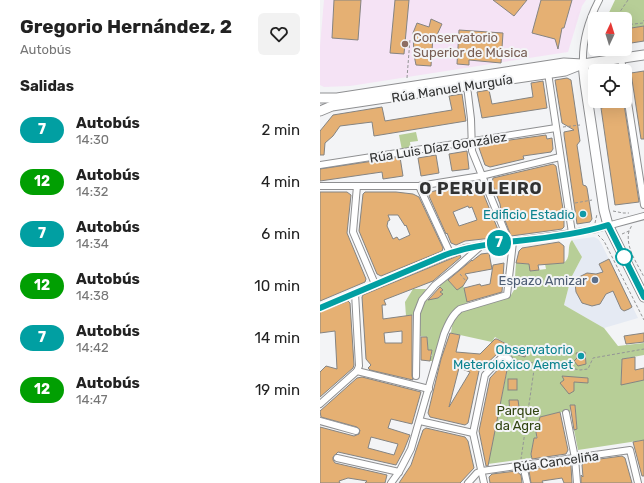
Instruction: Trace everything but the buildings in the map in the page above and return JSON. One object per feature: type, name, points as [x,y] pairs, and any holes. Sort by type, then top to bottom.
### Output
[{"type":"main road","name":"Rúa Manuel Murguía","points":[[320,98],[337,98],[564,63],[583,64],[644,55]]},
{"type":"main road","name":"Rúa Manuel Murguía","points":[[320,111],[332,106],[565,71],[583,64]]},
{"type":"main road","points":[[583,64],[604,210],[608,225],[643,292]]},
{"type":"street","points":[[583,64],[583,50],[587,32],[599,0]]},
{"type":"street","points":[[621,58],[622,64]]},
{"type":"street","points":[[548,73],[558,128],[560,157],[572,233]]},
{"type":"street","points":[[391,483],[411,450],[444,334],[450,321],[456,312],[466,306],[507,295],[511,242],[481,176],[472,151],[472,119],[467,86]]},
{"type":"street","points":[[629,108],[644,205]]},
{"type":"street","name":"Rúa Luis Díaz González","points":[[320,165],[558,128]]},
{"type":"street","points":[[320,186],[419,186],[481,176],[560,157]]},
{"type":"street","points":[[357,186],[353,232],[375,284]]},
{"type":"street","points":[[419,186],[450,253]]},
{"type":"street","points":[[320,308],[465,248],[596,229],[644,216]]},
{"type":"street","points":[[416,376],[417,313],[422,300],[435,285],[482,245]]},
{"type":"street","points":[[320,404],[358,371],[355,293]]},
{"type":"street","points":[[484,483],[473,433],[485,375],[501,358],[509,359]]},
{"type":"street","points":[[358,371],[429,389]]},
{"type":"street","points":[[566,413],[576,458],[578,483]]},
{"type":"street","points":[[320,421],[356,431]]},
{"type":"street","points":[[420,421],[473,433]]},
{"type":"street","name":"Rúa Canceliña","points":[[482,472],[630,450],[638,483]]},
{"type":"street","points":[[337,458],[399,472]]},
{"type":"street","points":[[523,465],[527,483]]},
{"type":"street","points":[[468,483],[477,473],[482,472]]},
{"type":"path","points":[[620,12],[628,0]]},
{"type":"path","points":[[632,24],[643,23],[644,20]]},
{"type":"path","points":[[407,79],[410,39]]},
{"type":"path","points":[[558,128],[580,125]]},
{"type":"path","points":[[572,204],[592,200]]},
{"type":"path","points":[[614,210],[623,213],[630,213]]},
{"type":"path","points":[[595,222],[596,215],[598,214]]},
{"type":"path","points":[[632,226],[629,231],[629,247],[644,277]]},
{"type":"path","points":[[622,234],[629,231]]},
{"type":"path","points":[[597,234],[604,241],[644,320]]},
{"type":"path","points":[[455,269],[466,282]]},
{"type":"path","points":[[509,359],[580,370],[588,369],[593,358],[644,349]]},
{"type":"path","points":[[523,465],[520,460],[535,363]]},
{"type":"shaded area","points":[[324,0],[586,0],[582,6],[568,52],[350,86],[324,87],[320,85],[320,46]]},
{"type":"shaded area","name":"Espazo Amizar","points":[[594,237],[601,243],[638,318],[604,328],[564,305],[571,278],[582,257],[572,240]]},
{"type":"green space","points":[[615,0],[644,0],[644,26],[632,28],[632,12],[609,12]]},
{"type":"green space","points":[[416,132],[418,141],[410,142],[411,149],[402,150],[399,135]]},
{"type":"green space","name":"Parque da Agra","points":[[572,240],[582,257],[571,278],[564,305],[604,328],[618,346],[644,343],[644,355],[622,359],[621,384],[644,380],[644,440],[578,450],[574,430],[577,429],[575,405],[570,405],[570,413],[560,412],[540,417],[536,438],[534,438],[531,458],[488,464],[512,347],[495,337],[492,342],[451,333],[454,319],[464,310],[511,295],[514,290],[516,263],[529,264],[531,271],[546,269],[545,264],[564,263],[568,257],[569,246]]},
{"type":"green space","points":[[447,279],[457,290],[463,285],[468,302],[456,310],[434,361],[430,361],[429,356],[432,356],[432,350],[428,350],[427,337],[419,336],[421,309],[425,300],[438,298],[442,295],[440,292],[442,290],[439,285]]},
{"type":"green space","points":[[413,289],[426,289],[414,315],[406,316],[405,302]]},
{"type":"bus line","name":"7","points":[[320,308],[465,248],[572,233],[596,229],[608,225],[644,297]]},
{"type":"place","name":"Conservatorio Superior de Música","points":[[405,44]]},
{"type":"place","name":"Edificio Estadio","points":[[583,214]]},
{"type":"place","name":"Espazo Amizar","points":[[595,280]]},
{"type":"place","name":"Observatorio Meterolóxico Aemet","points":[[581,356]]},
{"type":"district","name":"O PERULEIRO","points":[[481,188]]}]
